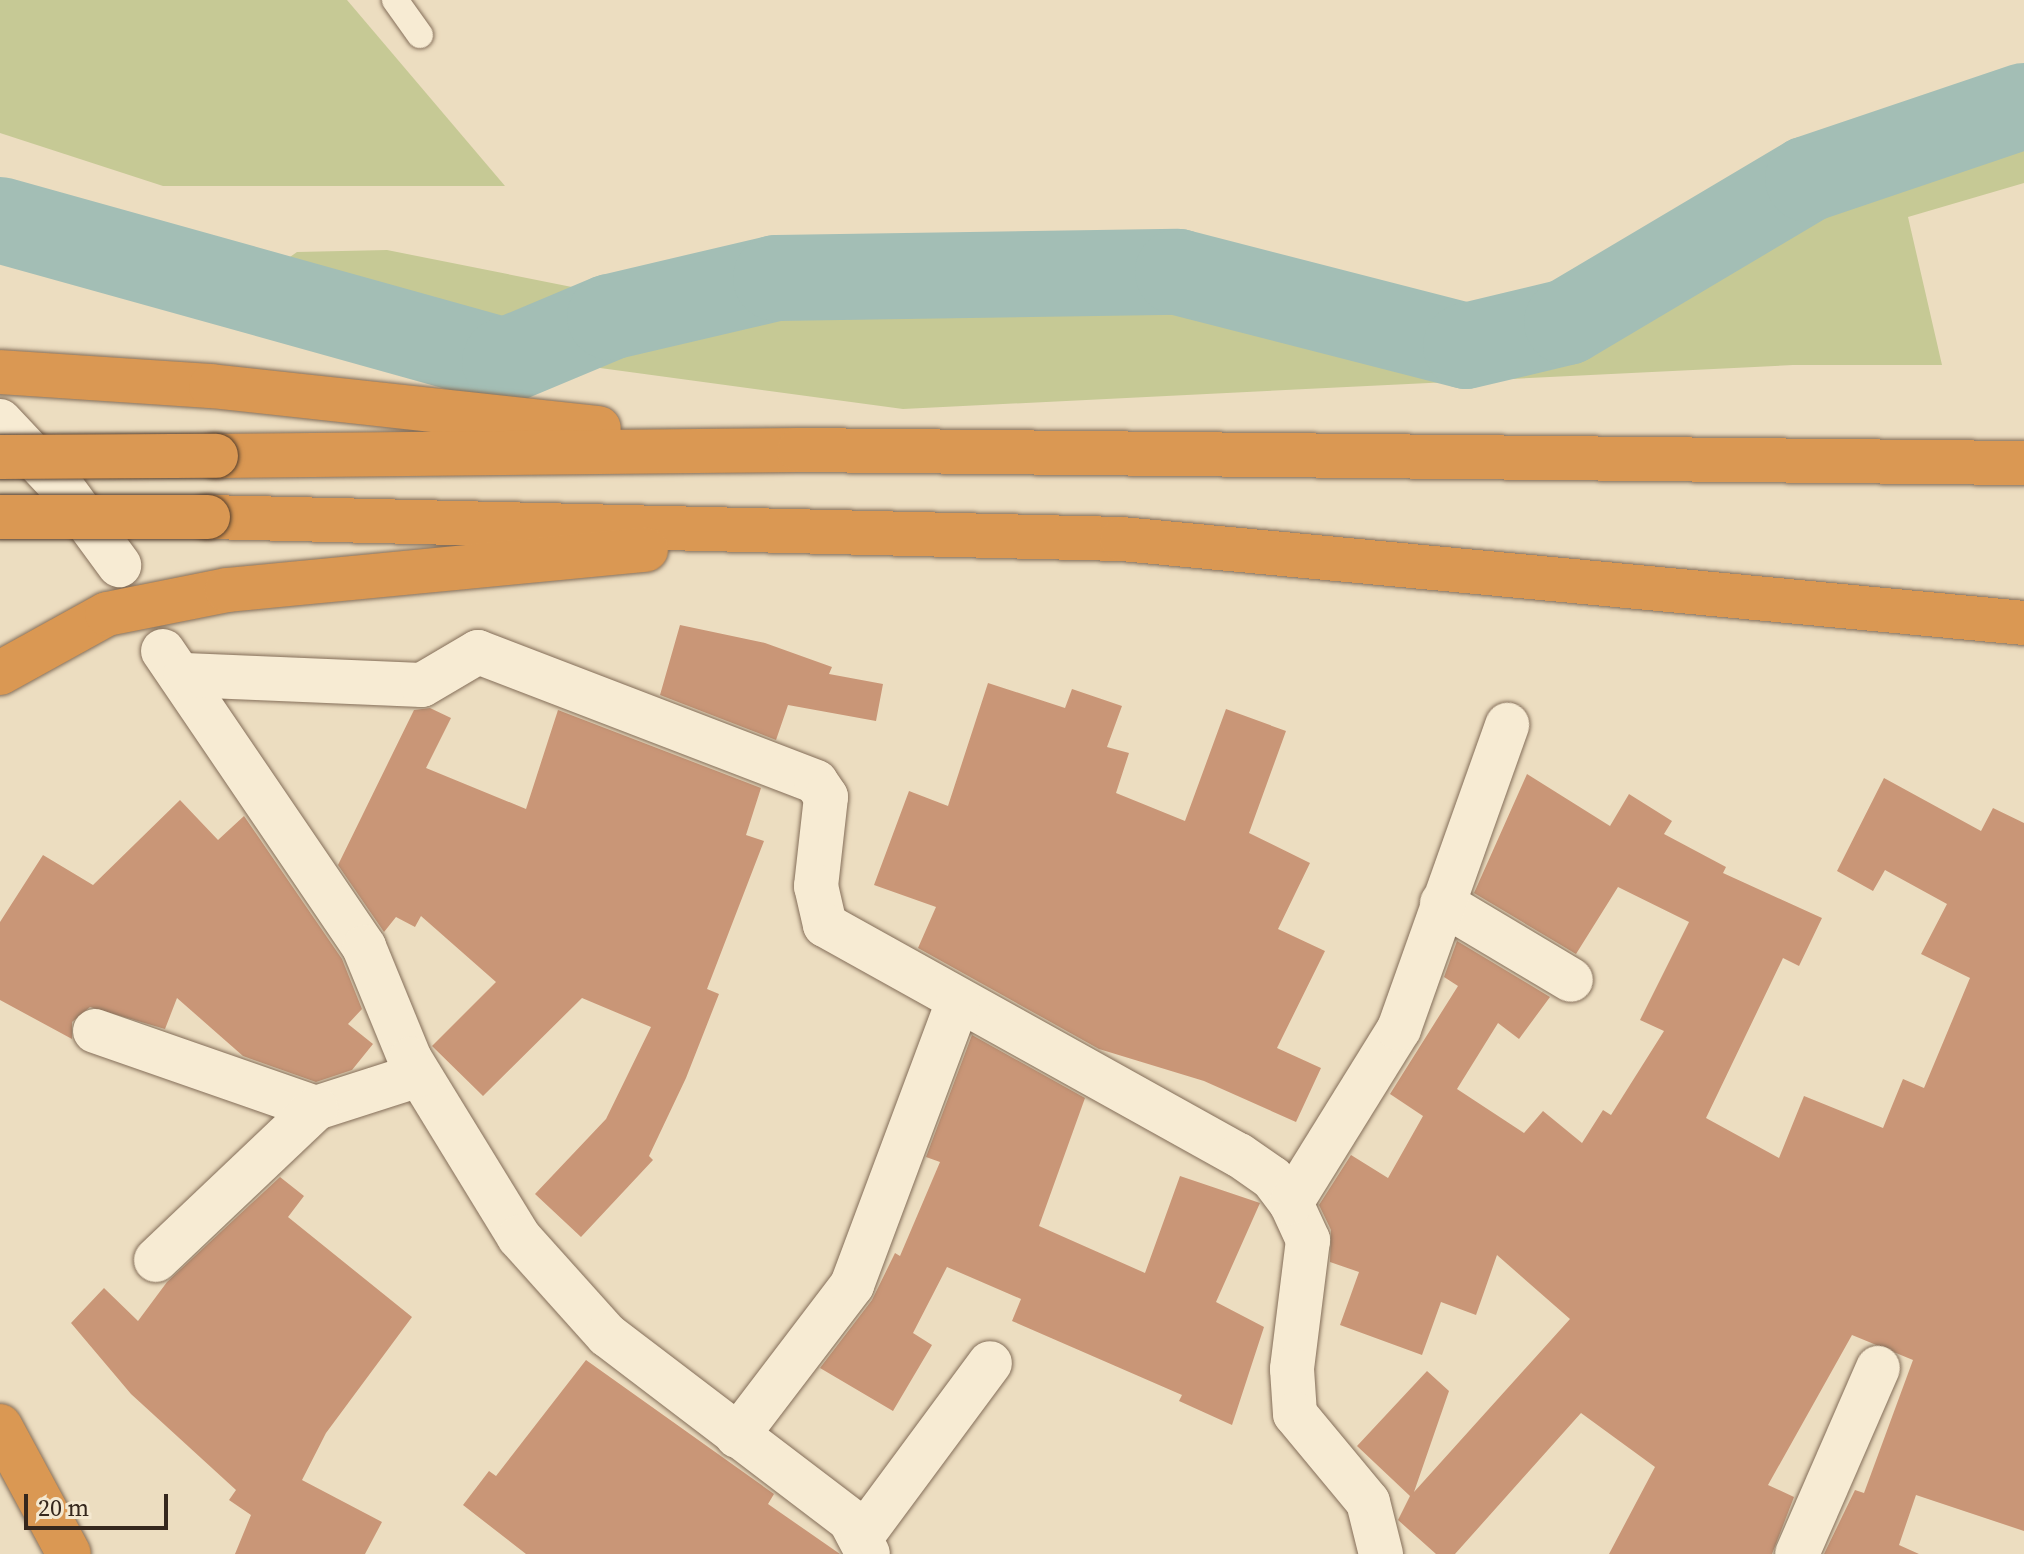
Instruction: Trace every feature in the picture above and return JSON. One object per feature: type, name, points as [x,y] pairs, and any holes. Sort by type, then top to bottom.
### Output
[{"type":"highway","points":[[0,372],[211,386],[799,450]]},
{"type":"highway","points":[[0,457],[799,450],[2024,463]]},
{"type":"highway","points":[[0,517],[208,517],[1122,539],[2024,623]]},
{"type":"highway","points":[[0,673],[107,614],[227,590],[856,531]]},
{"type":"highway","points":[[0,1426],[69,1554]]},
{"type":"street","points":[[0,421],[119,565]]},
{"type":"street","points":[[990,1363],[865,1545],[850,1520],[657,1378],[567,1294],[519,1237],[419,1075],[364,947],[174,663],[422,685],[478,652],[801,772],[826,797],[816,886],[825,925],[1239,1155],[1272,1178],[1291,1203],[1308,1240],[1292,1369],[1295,1414],[1368,1502],[1381,1554]]},
{"type":"street","points":[[1291,1203],[1399,1029],[1507,725]]},
{"type":"street","points":[[1442,903],[1571,980]]},
{"type":"street","points":[[737,1436],[852,1285],[958,1001]]},
{"type":"street","points":[[95,1031],[316,1108]]},
{"type":"street","points":[[156,1260],[316,1108],[419,1075]]},
{"type":"street","points":[[1797,1554],[1878,1368]]},
{"type":"lane","points":[[395,0],[420,35]]},
{"type":"green space","points":[[0,0],[347,0],[505,186],[163,186],[0,133]]},
{"type":"green space","points":[[2024,98],[2024,183],[1908,217],[1942,365],[1793,365],[903,409],[482,352],[228,301],[297,252],[387,250],[637,300],[1095,297],[1440,369],[1604,315],[1888,126]]},
{"type":"building","points":[[680,625],[765,643],[832,667],[829,674],[883,684],[876,721],[788,705],[776,740],[660,695]]},
{"type":"building","points":[[988,683],[1065,708],[1072,689],[1122,706],[1107,747],[1129,753],[1116,793],[1185,821],[1226,709],[1286,731],[1249,833],[1310,863],[1278,929],[1325,951],[1277,1048],[1321,1068],[1296,1122],[1204,1081],[1099,1049],[918,948],[936,907],[874,885],[909,791],[948,806]]},
{"type":"building","points":[[430,708],[451,718],[426,768],[526,809],[558,710],[761,788],[746,835],[764,841],[707,989],[719,994],[686,1078],[649,1156],[653,1160],[581,1237],[535,1194],[606,1119],[651,1027],[582,998],[483,1096],[432,1046],[496,982],[421,916],[415,927],[396,917],[384,932],[338,865],[414,710]]},
{"type":"building","points":[[1527,774],[1610,826],[1629,794],[1672,821],[1664,834],[1726,867],[1723,873],[1822,918],[1799,966],[1783,958],[1706,1118],[1779,1158],[1804,1096],[1883,1128],[1903,1079],[1924,1088],[1970,978],[1921,954],[1947,904],[1885,870],[1873,891],[1837,871],[1884,778],[1981,831],[1993,808],[2024,823],[2024,1531],[1916,1495],[1899,1545],[1919,1554],[1824,1554],[1855,1490],[1864,1493],[1913,1360],[1852,1335],[1768,1485],[1794,1497],[1772,1554],[1609,1554],[1655,1467],[1581,1413],[1455,1554],[1436,1554],[1398,1520],[1410,1496],[1357,1446],[1427,1371],[1449,1391],[1414,1492],[1570,1319],[1497,1255],[1476,1315],[1441,1302],[1422,1355],[1340,1325],[1359,1272],[1330,1262],[1331,1230],[1319,1205],[1351,1155],[1388,1178],[1423,1116],[1390,1094],[1458,986],[1444,977],[1457,941],[1550,997],[1519,1039],[1498,1023],[1457,1089],[1524,1133],[1543,1111],[1582,1143],[1603,1110],[1611,1115],[1664,1031],[1640,1020],[1689,922],[1618,887],[1576,954],[1474,893]]},
{"type":"building","points":[[180,800],[218,840],[244,816],[342,959],[362,1009],[348,1024],[373,1044],[352,1070],[316,1082],[243,1056],[177,998],[165,1029],[90,1007],[72,1022],[72,1039],[0,1000],[0,922],[43,855],[93,885]]},
{"type":"building","points":[[972,1035],[1085,1098],[1039,1226],[1145,1273],[1180,1176],[1260,1203],[1216,1302],[1264,1327],[1232,1425],[1179,1401],[1182,1395],[1012,1321],[1021,1299],[947,1267],[913,1333],[932,1345],[893,1411],[820,1368],[872,1300],[895,1253],[900,1256],[940,1162],[926,1157]]},
{"type":"building","points":[[280,1177],[304,1196],[288,1217],[412,1317],[326,1433],[302,1480],[382,1522],[365,1554],[235,1554],[251,1515],[229,1500],[236,1490],[131,1394],[71,1323],[104,1288],[138,1321],[167,1282]]},
{"type":"building","points":[[586,1360],[774,1494],[768,1504],[840,1554],[526,1554],[463,1505],[489,1471],[496,1476]]},
{"type":"waterway","points":[[0,220],[505,361],[610,317],[776,278],[1178,272],[1466,346],[1567,322],[1808,179],[2024,106]]}]
